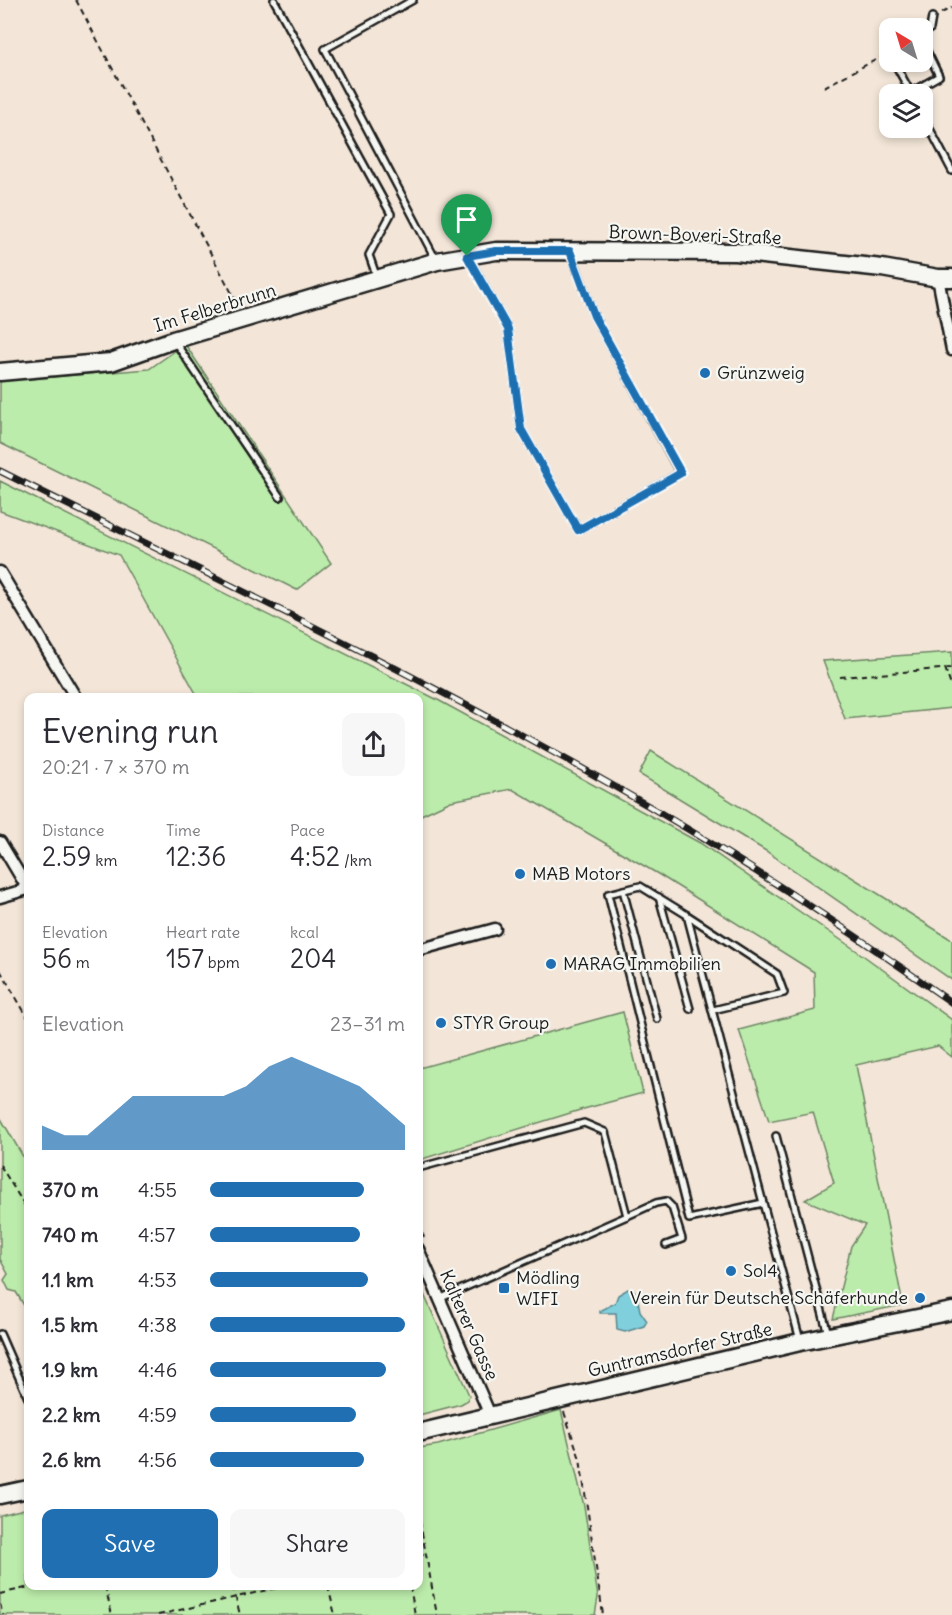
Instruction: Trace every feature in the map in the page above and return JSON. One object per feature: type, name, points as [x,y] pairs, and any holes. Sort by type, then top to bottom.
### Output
[{"type":"street","name":"Brown-Boveri-Straße","points":[[437,261],[496,251],[736,252],[882,268],[945,278]]},
{"type":"street","name":"Im Felberbrunn","points":[[0,372],[111,362],[173,340],[437,261]]},
{"type":"street","points":[[945,278],[952,350]]},
{"type":"street","points":[[0,572],[73,693]]},
{"type":"street","points":[[0,842],[24,882]]},
{"type":"street","points":[[0,897],[24,890]]},
{"type":"street","points":[[423,949],[495,929]]},
{"type":"street","name":"Kalterer Gasse","points":[[423,1262],[490,1415]]},
{"type":"street","name":"Guntramsdorfer Straße","points":[[423,1432],[800,1342],[952,1311]]},
{"type":"street","points":[[0,1496],[24,1490]]},
{"type":"lane","points":[[274,0],[391,214],[369,255],[377,280]]},
{"type":"lane","points":[[413,0],[325,49],[437,261]]},
{"type":"lane","points":[[926,84],[939,76],[933,64]]},
{"type":"lane","points":[[933,135],[952,171]]},
{"type":"lane","points":[[467,256],[508,329],[521,429],[578,530],[681,473],[594,316],[570,251]]},
{"type":"lane","points":[[173,340],[280,497]]},
{"type":"lane","points":[[713,1010],[784,993],[777,974],[640,886],[608,894],[690,1219],[763,1203]]},
{"type":"lane","points":[[623,890],[657,1019]]},
{"type":"lane","points":[[659,897],[690,1009]]},
{"type":"lane","points":[[687,915],[800,1342]]},
{"type":"lane","points":[[423,1167],[584,1123],[605,1132],[627,1216]]},
{"type":"lane","points":[[776,1136],[829,1336]]},
{"type":"lane","points":[[439,1299],[656,1203],[666,1201],[672,1207],[681,1239],[666,1245]]},
{"type":"lane","points":[[0,1334],[24,1389]]},
{"type":"path","points":[[76,0],[235,299],[257,316]]},
{"type":"path","points":[[932,17],[952,8]]},
{"type":"path","points":[[825,87],[879,57]]},
{"type":"path","points":[[945,668],[952,689]]},
{"type":"path","points":[[840,677],[952,668]]},
{"type":"path","points":[[0,970],[24,1011]]},
{"type":"path","points":[[0,1166],[24,1205]]},
{"type":"path","points":[[560,1399],[580,1460],[603,1615]]},
{"type":"path","points":[[423,1538],[437,1615]]},
{"type":"path","points":[[0,1594],[24,1588]]},
{"type":"path","points":[[106,1590],[112,1615]]},
{"type":"path","points":[[234,1590],[240,1615]]},
{"type":"path","points":[[158,1615],[269,1590]]},
{"type":"path","points":[[329,1590],[335,1615]]},
{"type":"path","points":[[411,1590],[415,1615]]},
{"type":"path","points":[[0,1604],[3,1615]]},
{"type":"green space","points":[[185,344],[331,563],[297,590],[0,443],[0,381],[149,369]]},
{"type":"green space","points":[[0,481],[436,699],[700,843],[857,951],[952,1020],[952,1057],[938,1046],[856,1065],[903,1305],[833,1319],[851,1246],[865,1225],[805,1200],[834,1183],[813,1112],[769,1121],[739,1030],[815,1010],[814,972],[658,874],[512,789],[451,801],[423,814],[423,693],[196,693],[119,555],[0,511]]},
{"type":"green space","points":[[952,652],[952,708],[845,719],[823,661]]},
{"type":"green space","points":[[651,751],[952,940],[952,980],[766,851],[639,774]]},
{"type":"green space","points":[[623,1012],[643,1093],[423,1159],[423,1067]]},
{"type":"green space","points":[[0,1117],[24,1158],[24,1305],[16,1292],[9,1290],[4,1280],[8,1274],[0,1259]]},
{"type":"green space","points":[[423,1292],[469,1395],[468,1400],[423,1414]]},
{"type":"green space","points":[[561,1410],[584,1506],[598,1597],[595,1615],[0,1615],[0,1515],[24,1509],[24,1590],[423,1590],[423,1447]]},
{"type":"water","points":[[628,1289],[634,1290],[637,1295],[640,1311],[647,1321],[644,1326],[625,1332],[617,1330],[616,1313],[600,1313],[600,1311],[615,1303],[618,1295]]},
{"type":"railway","points":[[0,471],[384,662],[535,742],[698,835],[869,945],[952,1003]]},
{"type":"place","name":"Grünzweig","points":[[705,373]]},
{"type":"place","name":"MAB Motors","points":[[520,874]]},
{"type":"place","name":"MARAG Immobilien","points":[[551,964]]},
{"type":"place","name":"STYR Group","points":[[441,1023]]},
{"type":"place","name":"Sol4","points":[[731,1271]]},
{"type":"place","name":"Mödling WIFI","points":[[504,1288]]},
{"type":"place","name":"Verein für Deutsche Schäferhunde","points":[[920,1298]]},
{"type":"route","points":[[496,251],[570,251],[594,316],[681,473],[578,530],[521,429],[508,329],[467,256],[496,251]]}]
